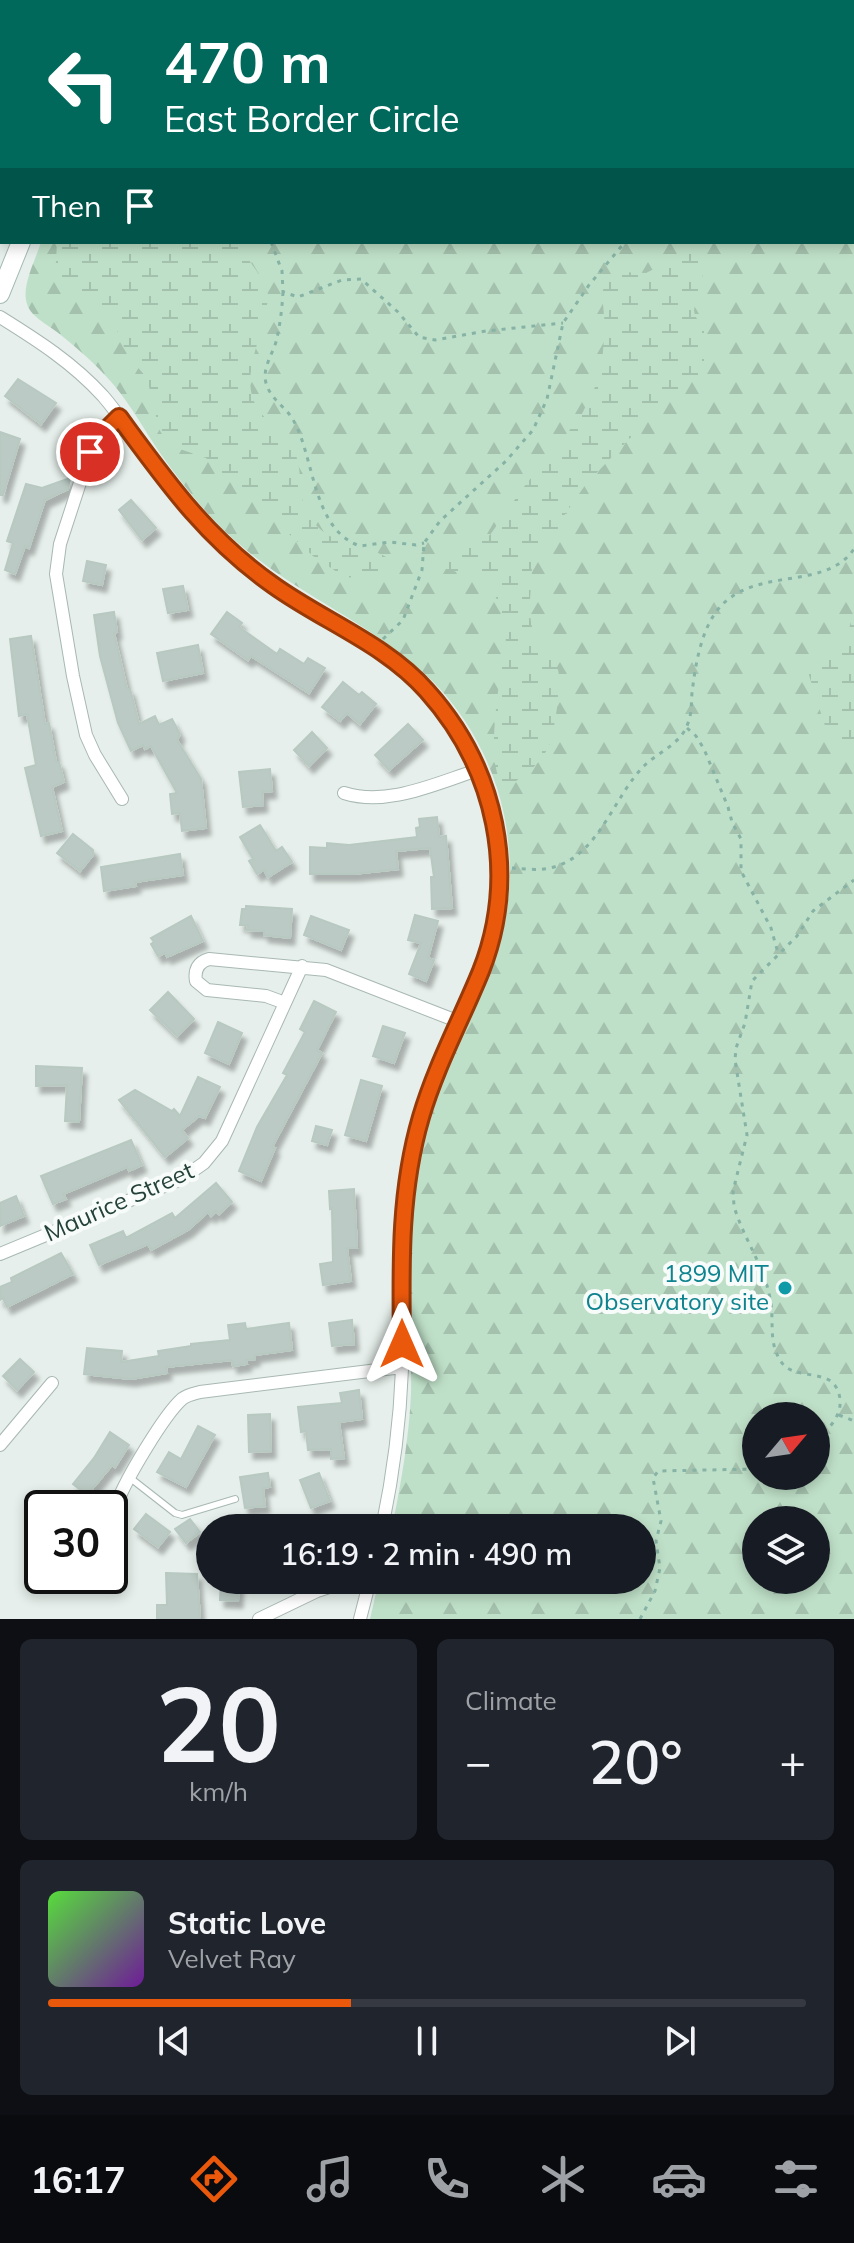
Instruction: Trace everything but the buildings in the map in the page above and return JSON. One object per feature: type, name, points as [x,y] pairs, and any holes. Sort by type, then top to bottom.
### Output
[{"type":"main road","points":[[0,294],[20,244]]},
{"type":"street","points":[[0,317],[74,368],[106,399],[173,491],[227,550],[303,606],[398,663],[426,690],[457,729],[478,770],[494,820],[500,868],[498,909],[481,970],[457,1021],[424,1106],[409,1164],[400,1245],[402,1367],[394,1458],[384,1514]]},
{"type":"street","points":[[119,417],[98,438],[90,452],[60,544],[56,574],[70,663],[86,735],[122,799]]},
{"type":"street","points":[[344,793],[368,798],[391,796],[478,770]]},
{"type":"street","points":[[285,1003],[260,995],[205,990],[196,981],[197,968],[209,959],[302,966],[336,973],[457,1021]]},
{"type":"street","name":"Maurice Street","points":[[0,1254],[181,1179],[204,1163],[227,1133],[302,966]]},
{"type":"street","points":[[123,1490],[180,1402],[200,1392],[402,1367]]},
{"type":"street","points":[[0,1445],[52,1383]]},
{"type":"street","points":[[259,1619],[311,1594]]},
{"type":"street","points":[[360,1619],[366,1594]]},
{"type":"lane","points":[[129,1477],[175,1513],[182,1515],[235,1499]]},
{"type":"path","points":[[272,244],[282,271],[283,292],[279,328],[268,360],[265,382],[274,398],[292,418],[317,498],[338,530],[360,546],[382,542],[424,543]]},
{"type":"path","points":[[376,649],[403,620],[422,570],[424,543],[440,521],[506,461],[533,430],[547,399],[563,323],[623,244]]},
{"type":"path","points":[[283,292],[298,297],[342,280],[361,279],[398,312],[419,337],[435,340],[563,323]]},
{"type":"path","points":[[500,868],[550,868],[577,855],[645,765],[678,740],[687,728],[702,641],[716,612],[742,590],[831,570],[846,560],[854,549]]},
{"type":"path","points":[[687,728],[704,749],[728,807],[741,839],[741,871],[771,928],[779,954]]},
{"type":"path","points":[[830,1428],[839,1415],[836,1386],[830,1381],[786,1368],[775,1352],[771,1335],[770,1295],[734,1206],[733,1191],[747,1135],[735,1060],[752,981],[797,936],[813,911],[854,880]]},
{"type":"path","points":[[839,1415],[854,1421]]},
{"type":"path","points":[[640,1619],[655,1591],[660,1568],[656,1541],[661,1521],[653,1478],[658,1471],[742,1469]]},
{"type":"green space","points":[[40,244],[854,244],[854,1619],[370,1619],[376,1594],[656,1594],[656,1514],[395,1514],[410,1410],[409,1233],[416,1173],[437,1088],[489,975],[503,929],[510,867],[502,807],[481,749],[465,721],[443,693],[391,646],[273,570],[221,527],[179,479],[113,384],[79,350],[33,314],[26,293]]},
{"type":"green space","points":[[57,244],[237,244],[259,274],[268,297],[250,381],[254,401],[265,418],[292,446],[299,465],[303,501],[311,519],[336,539],[391,560],[390,566],[375,574],[346,578],[313,556],[206,458],[166,441],[159,429],[147,378],[128,356],[113,321],[87,306],[78,294],[59,285],[55,279]]},
{"type":"green space","points":[[699,246],[707,257],[694,310],[704,328],[704,370],[627,441],[586,484],[565,514],[549,547],[532,565],[531,622],[558,670],[557,711],[550,744],[543,756],[523,776],[505,786],[498,777],[494,742],[497,698],[506,647],[500,608],[486,583],[473,575],[445,568],[439,560],[449,545],[467,544],[490,535],[581,416],[602,363],[605,327],[602,293],[606,282],[619,272],[646,273],[666,263],[681,250]]},
{"type":"green space","points":[[854,610],[854,746],[838,747],[825,740],[826,729],[807,669],[842,640]]},
{"type":"place","name":"1899 MIT Observatory site","points":[[785,1288]]},
{"type":"route","points":[[90,452],[107,427],[119,417],[192,515],[227,550],[286,595],[386,655],[414,677],[457,729],[488,794],[500,854],[498,909],[481,970],[450,1038],[421,1115],[409,1164],[400,1245],[402,1344]]}]
